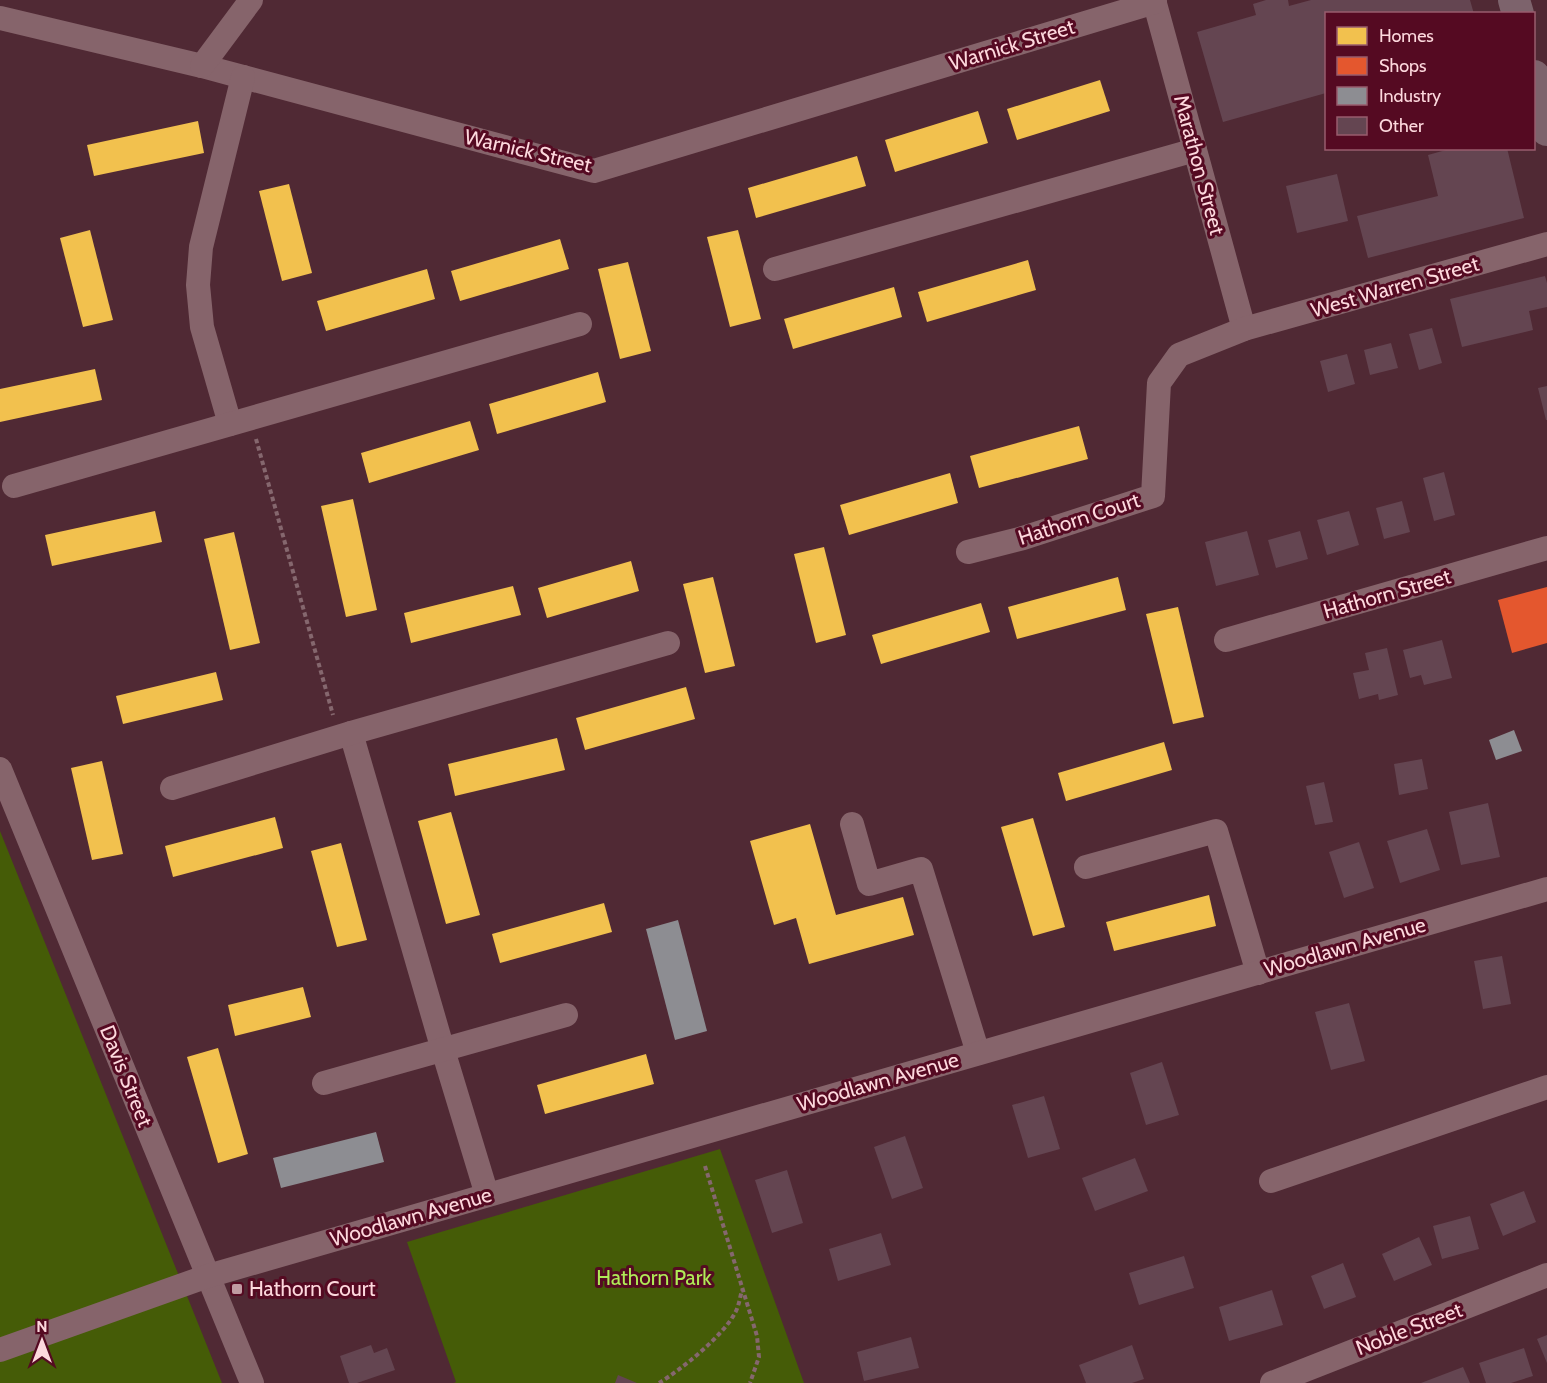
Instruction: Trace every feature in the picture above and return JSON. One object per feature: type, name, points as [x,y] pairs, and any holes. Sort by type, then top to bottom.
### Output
[{"type":"main road","points":[[1535,84],[1547,130]]},
{"type":"street","points":[[202,66],[251,0]]},
{"type":"street","name":"Warnick Street","points":[[0,18],[202,66],[594,171],[1154,1]]},
{"type":"street","name":"Marathon Street","points":[[1154,1],[1244,329]]},
{"type":"street","points":[[240,421],[202,327],[198,285],[201,247],[243,77]]},
{"type":"street","points":[[776,269],[1195,150]]},
{"type":"street","name":"West Warren Street","points":[[1244,329],[1547,244]]},
{"type":"street","points":[[14,486],[580,324]]},
{"type":"street","name":"Hathorn Court","points":[[968,552],[1023,538],[1154,495],[1159,383],[1179,355],[1244,329]]},
{"type":"street","name":"Hathorn Street","points":[[1226,640],[1547,548]]},
{"type":"street","points":[[172,788],[345,735],[668,643]]},
{"type":"street","points":[[345,735],[487,1195]]},
{"type":"street","name":"Davis Street","points":[[0,769],[252,1383]]},
{"type":"street","points":[[852,824],[869,884],[921,869],[978,1053]]},
{"type":"street","points":[[1086,867],[1216,831],[1258,973]]},
{"type":"street","name":"Woodlawn Avenue","points":[[0,1350],[208,1276],[1547,889]]},
{"type":"street","points":[[324,1083],[566,1015]]},
{"type":"street","points":[[1271,1181],[1547,1087]]},
{"type":"street","name":"Noble Street","points":[[1272,1383],[1547,1275]]},
{"type":"path","points":[[240,421],[345,735]]},
{"type":"path","points":[[705,1166],[757,1336],[759,1358],[750,1383]]},
{"type":"path","points":[[659,1383],[702,1351],[723,1329],[735,1312],[742,1289]]},
{"type":"green space","points":[[0,831],[222,1383],[0,1383]]},
{"type":"green space","name":"Hathorn Park","points":[[720,1149],[804,1383],[454,1383],[456,1382],[407,1242]]},
{"type":"building: Homes","points":[[1100,80],[1110,111],[1017,140],[1007,109]]},
{"type":"building: Homes","points":[[978,111],[988,143],[895,172],[885,140]]},
{"type":"building: Homes","points":[[198,121],[204,153],[94,176],[87,145]]},
{"type":"building: Homes","points":[[857,156],[866,186],[756,218],[748,188]]},
{"type":"building: Homes","points":[[289,184],[312,273],[282,281],[259,191]]},
{"type":"building: Homes","points":[[90,230],[113,320],[83,327],[60,238]]},
{"type":"building: Homes","points":[[738,230],[761,319],[730,327],[707,237]]},
{"type":"building: Homes","points":[[560,239],[569,269],[460,301],[451,271]]},
{"type":"building: Homes","points":[[1028,260],[1036,290],[927,322],[918,292]]},
{"type":"building: Homes","points":[[628,262],[651,351],[620,359],[598,269]]},
{"type":"building: Homes","points":[[427,269],[435,299],[326,331],[317,301]]},
{"type":"building: Homes","points":[[894,287],[902,317],[793,349],[784,319]]},
{"type":"building: Homes","points":[[95,369],[102,400],[0,422],[0,389]]},
{"type":"building: Homes","points":[[598,372],[606,402],[497,434],[489,404]]},
{"type":"building: Homes","points":[[470,421],[479,450],[369,483],[361,453]]},
{"type":"building: Homes","points":[[1079,426],[1088,459],[979,488],[970,456]]},
{"type":"building: Homes","points":[[950,473],[958,503],[849,535],[840,505]]},
{"type":"building: Homes","points":[[353,499],[377,610],[346,617],[321,506]]},
{"type":"building: Homes","points":[[155,511],[162,542],[52,566],[45,535]]},
{"type":"building: Homes","points":[[234,532],[260,643],[230,650],[204,539]]},
{"type":"building: Homes","points":[[824,547],[846,635],[816,643],[794,554]]},
{"type":"building: Homes","points":[[631,561],[639,591],[547,618],[538,588]]},
{"type":"building: Homes","points":[[713,577],[735,666],[705,673],[683,584]]},
{"type":"building: Homes","points":[[1118,577],[1126,610],[1017,639],[1008,607]]},
{"type":"building: Homes","points":[[513,586],[521,615],[411,643],[404,613]]},
{"type":"building: Homes","points":[[981,603],[990,632],[881,664],[872,635]]},
{"type":"building: Homes","points":[[1178,607],[1204,717],[1173,724],[1146,614]]},
{"type":"building: Homes","points":[[216,672],[223,700],[123,724],[116,696]]},
{"type":"building: Homes","points":[[686,687],[695,719],[585,750],[576,718]]},
{"type":"building: Homes","points":[[557,738],[565,770],[455,796],[448,764]]},
{"type":"building: Homes","points":[[1164,742],[1172,770],[1066,801],[1058,773]]},
{"type":"building: Homes","points":[[102,761],[123,854],[92,860],[71,768]]},
{"type":"building: Homes","points":[[451,812],[480,915],[446,924],[418,821]]},
{"type":"building: Homes","points":[[275,817],[283,848],[173,877],[165,846]]},
{"type":"building: Homes","points":[[1033,818],[1065,927],[1033,936],[1001,827]]},
{"type":"building: Homes","points":[[810,824],[836,915],[903,897],[914,935],[809,964],[796,918],[774,925],[750,841]]},
{"type":"building: Homes","points":[[341,843],[367,940],[337,947],[311,851]]},
{"type":"building: Homes","points":[[1209,895],[1216,926],[1114,951],[1106,922]]},
{"type":"building: Homes","points":[[604,903],[612,932],[500,963],[492,934]]},
{"type":"building: Homes","points":[[303,987],[311,1017],[235,1036],[228,1005]]},
{"type":"building: Homes","points":[[218,1048],[248,1154],[218,1163],[187,1057]]},
{"type":"building: Homes","points":[[646,1054],[654,1084],[545,1114],[537,1085]]},
{"type":"building: Shops","points":[[1547,587],[1547,643],[1512,653],[1498,600]]},
{"type":"building: Industry","points":[[1514,730],[1522,751],[1496,760],[1489,740]]},
{"type":"building: Industry","points":[[678,920],[707,1031],[675,1040],[646,929]]},
{"type":"building: Industry","points":[[376,1132],[384,1162],[281,1188],[273,1158]]},
{"type":"building: Other","points":[[1266,0],[1288,0],[1289,6],[1311,0],[1470,0],[1473,12],[1325,12],[1325,93],[1223,122],[1197,32],[1256,15],[1253,4]]},
{"type":"building: Other","points":[[1446,150],[1507,150],[1524,218],[1368,258],[1357,216],[1438,196],[1428,155]]},
{"type":"building: Other","points":[[1337,174],[1348,221],[1297,233],[1286,186]]},
{"type":"building: Other","points":[[1545,276],[1547,307],[1529,311],[1533,330],[1462,347],[1450,299]]},
{"type":"building: Other","points":[[1432,328],[1442,363],[1419,370],[1409,334]]},
{"type":"building: Other","points":[[1391,343],[1398,368],[1370,375],[1364,350]]},
{"type":"building: Other","points":[[1347,354],[1355,384],[1328,392],[1320,361]]},
{"type":"building: Other","points":[[1547,386],[1547,420],[1546,420],[1538,388]]},
{"type":"building: Other","points":[[1444,472],[1455,515],[1434,521],[1423,478]]},
{"type":"building: Other","points":[[1402,501],[1410,532],[1384,539],[1376,508]]},
{"type":"building: Other","points":[[1349,511],[1359,545],[1327,555],[1317,520]]},
{"type":"building: Other","points":[[1247,531],[1259,575],[1216,586],[1205,542]]},
{"type":"building: Other","points":[[1300,531],[1308,559],[1276,568],[1268,540]]},
{"type":"building: Other","points":[[1442,640],[1452,678],[1424,685],[1421,675],[1410,678],[1403,650]]},
{"type":"building: Other","points":[[1387,648],[1398,695],[1379,700],[1378,694],[1359,699],[1353,673],[1369,670],[1365,653]]},
{"type":"building: Other","points":[[1422,759],[1428,789],[1399,795],[1394,764]]},
{"type":"building: Other","points":[[1324,782],[1333,822],[1315,825],[1306,786]]},
{"type":"building: Other","points":[[1488,803],[1500,857],[1461,865],[1449,812]]},
{"type":"building: Other","points":[[1427,829],[1440,870],[1400,883],[1387,841]]},
{"type":"building: Other","points":[[1359,842],[1374,888],[1344,898],[1329,852]]},
{"type":"building: Other","points":[[1502,956],[1511,1004],[1483,1009],[1474,961]]},
{"type":"building: Other","points":[[1349,1003],[1365,1061],[1331,1070],[1315,1012]]},
{"type":"building: Other","points":[[1162,1062],[1179,1115],[1146,1125],[1130,1073]]},
{"type":"building: Other","points":[[1044,1096],[1060,1149],[1028,1158],[1012,1105]]},
{"type":"building: Other","points":[[905,1136],[923,1188],[892,1199],[874,1147]]},
{"type":"building: Other","points":[[1135,1158],[1148,1191],[1095,1211],[1082,1178]]},
{"type":"building: Other","points":[[787,1170],[803,1223],[772,1233],[755,1180]]},
{"type":"building: Other","points":[[1524,1191],[1536,1222],[1503,1236],[1490,1204]]},
{"type":"building: Other","points":[[1470,1216],[1479,1249],[1442,1259],[1433,1226]]},
{"type":"building: Other","points":[[881,1233],[891,1265],[838,1281],[829,1249]]},
{"type":"building: Other","points":[[1419,1237],[1432,1265],[1394,1281],[1382,1254]]},
{"type":"building: Other","points":[[1184,1256],[1194,1288],[1139,1305],[1129,1273]]},
{"type":"building: Other","points":[[1343,1263],[1356,1297],[1324,1309],[1311,1276]]},
{"type":"building: Other","points":[[1272,1290],[1283,1325],[1229,1341],[1219,1307]]},
{"type":"building: Other","points":[[1547,1335],[1547,1363],[1537,1339]]},
{"type":"building: Other","points":[[911,1337],[919,1368],[864,1381],[857,1352]]},
{"type":"building: Other","points":[[371,1345],[374,1353],[387,1348],[395,1370],[357,1383],[349,1383],[340,1356]]},
{"type":"building: Other","points":[[1132,1345],[1144,1379],[1132,1383],[1086,1383],[1079,1365]]},
{"type":"building: Other","points":[[1524,1348],[1533,1376],[1511,1383],[1486,1383],[1479,1363]]},
{"type":"building: Other","points":[[1463,1367],[1470,1383],[1421,1383]]},
{"type":"building: Other","points":[[618,1375],[637,1383],[615,1383]]},
{"type":"place","name":"Hathorn Court","points":[[237,1289]]}]
